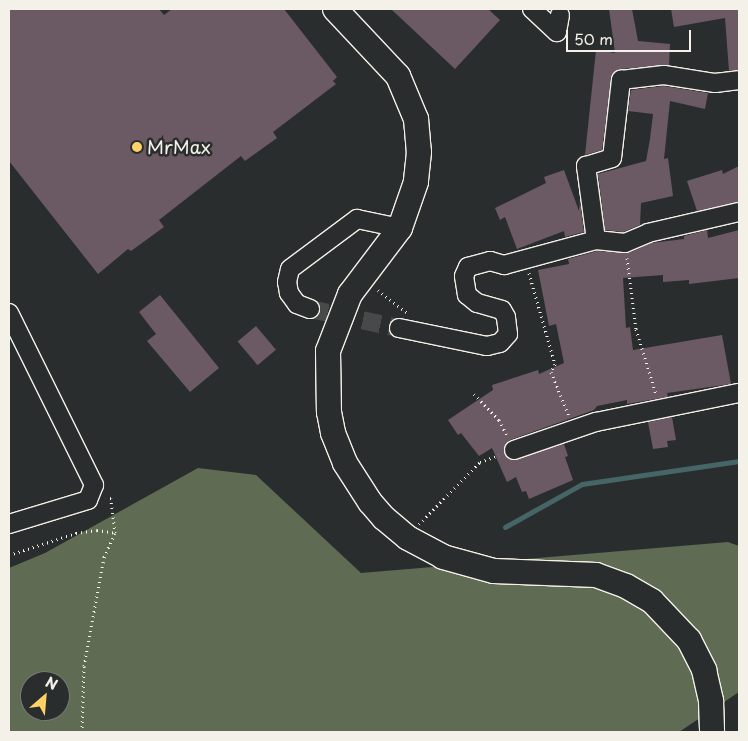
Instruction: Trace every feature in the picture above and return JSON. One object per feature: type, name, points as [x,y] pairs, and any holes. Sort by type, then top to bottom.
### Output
[{"type":"street","points":[[335,9],[398,76],[416,120],[418,170],[400,228],[362,277],[339,316],[328,350],[329,412],[338,446],[355,480],[384,518],[408,538],[443,557],[477,568],[596,575],[626,586],[652,601],[689,640],[704,670],[711,701],[712,732]]},
{"type":"street","points":[[532,9],[557,32],[560,14]]},
{"type":"street","points":[[596,240],[586,166],[612,158],[621,80],[664,75],[715,83],[739,80]]},
{"type":"street","points":[[399,328],[487,346],[500,343],[508,334],[506,317],[502,310],[477,303],[467,295],[464,276],[468,267],[476,263],[490,261],[504,265],[596,240],[625,243],[648,232],[739,212]]},
{"type":"street","points":[[310,309],[297,304],[289,293],[287,282],[290,269],[357,219],[400,228]]},
{"type":"street","points":[[9,313],[94,485],[88,500],[9,524]]},
{"type":"street","points":[[514,450],[574,428],[660,407],[739,392]]},
{"type":"path","points":[[625,243],[636,329],[660,407]]},
{"type":"path","points":[[525,259],[555,364],[551,372],[574,428]]},
{"type":"path","points":[[362,277],[405,310],[418,332]]},
{"type":"path","points":[[408,538],[480,462],[514,450],[499,420],[474,394]]},
{"type":"path","points":[[82,732],[84,666],[104,557],[115,533],[111,498]]},
{"type":"path","points":[[9,555],[76,532],[97,530],[115,533]]},
{"type":"green space","points":[[198,468],[256,475],[361,573],[728,542],[739,546],[739,692],[679,732],[9,732],[9,568],[45,553]]},
{"type":"building","name":"MrMax","points":[[9,9],[159,9],[164,15],[172,9],[284,9],[337,77],[333,81],[336,84],[273,132],[277,138],[245,161],[241,156],[159,220],[164,227],[131,251],[128,249],[98,274],[9,161]]},
{"type":"building","points":[[391,9],[488,9],[500,20],[455,69]]},
{"type":"building","points":[[609,9],[632,9],[638,41],[670,44],[669,65],[620,69],[612,74],[602,150],[585,155],[596,50],[615,53]]},
{"type":"building","points":[[671,9],[739,9],[739,70],[729,71],[725,18],[674,27]]},
{"type":"building","points":[[664,86],[708,93],[705,109],[670,101],[664,159],[668,158],[673,196],[641,203],[640,225],[623,232],[605,230],[598,174],[646,161],[653,114],[628,111],[631,90]]},
{"type":"building","points":[[739,166],[739,202],[697,211],[687,181],[722,170],[723,174]]},
{"type":"building","points":[[564,170],[579,211],[580,201],[584,232],[565,237],[564,231],[517,249],[505,217],[500,220],[495,208],[546,183],[544,177]]},
{"type":"building","points":[[707,230],[708,238],[739,230],[739,278],[689,284],[689,280],[663,282],[663,275],[623,278],[626,328],[630,327],[633,350],[722,335],[731,384],[667,393],[668,397],[627,404],[627,400],[597,406],[594,410],[510,440],[506,443],[504,453],[511,460],[564,444],[568,456],[565,457],[573,480],[529,499],[526,491],[522,492],[516,477],[507,482],[492,448],[479,456],[461,433],[458,435],[448,420],[493,390],[492,385],[538,370],[539,374],[564,363],[556,324],[549,326],[538,270],[569,264],[568,259],[597,251],[629,253],[651,243],[684,239],[684,236]]},
{"type":"building","points":[[160,295],[219,368],[190,392],[147,341],[156,334],[139,312]]},
{"type":"building","points":[[256,326],[276,350],[258,365],[238,341]]},
{"type":"building","points":[[672,417],[676,440],[667,441],[668,447],[653,449],[648,422]]},
{"type":"waterway","points":[[505,527],[582,484],[739,461]]},
{"type":"tunnel","points":[[310,309],[399,328]]},
{"type":"place","name":"MrMax","points":[[137,147]]}]
